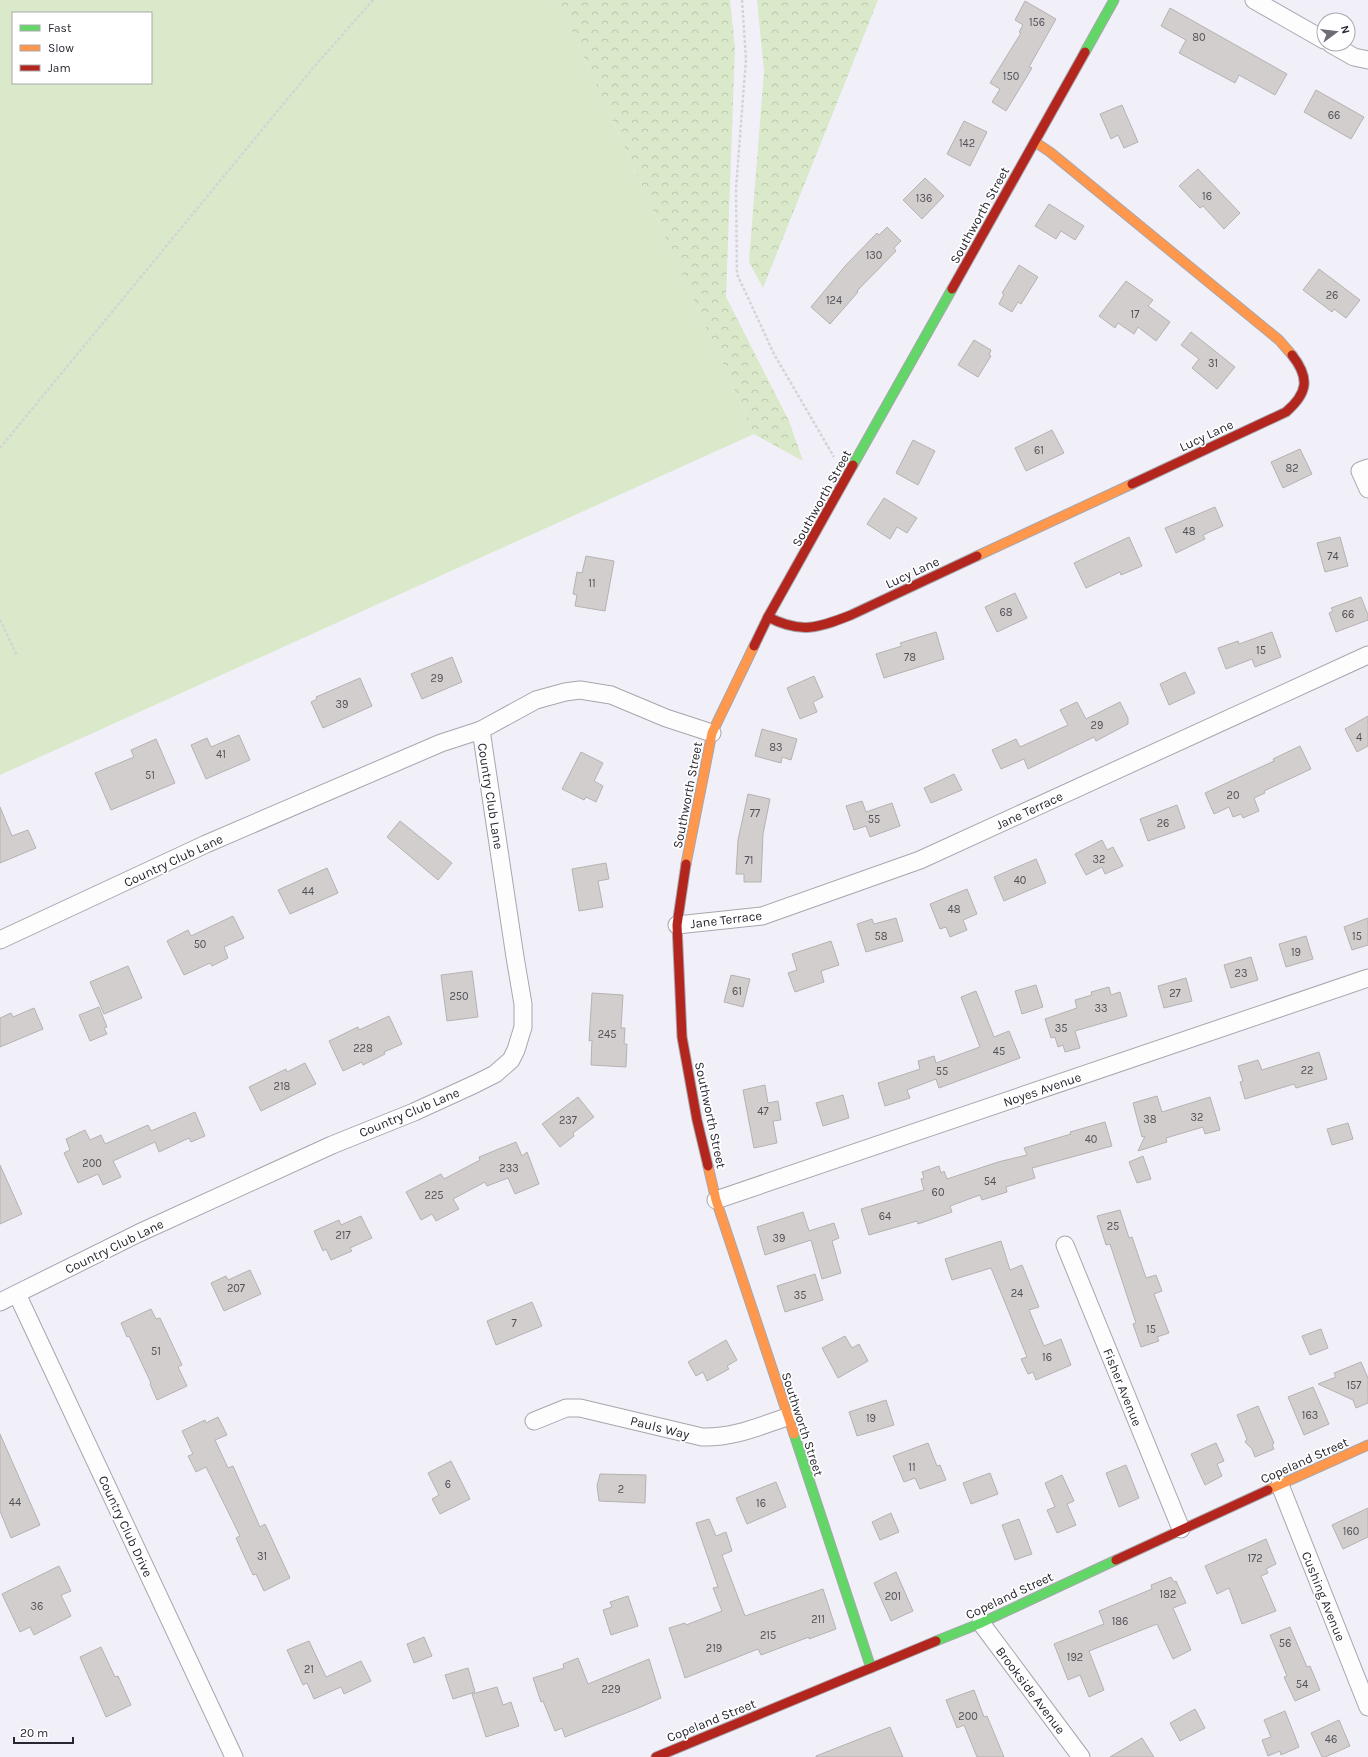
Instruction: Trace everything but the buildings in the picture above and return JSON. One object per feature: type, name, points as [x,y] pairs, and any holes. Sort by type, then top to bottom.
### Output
[{"type":"street","name":"Southworth Street","points":[[871,1668],[716,1200],[697,1120],[682,1037],[677,925],[690,841],[712,733],[768,617],[1114,0]]},
{"type":"street","points":[[1254,0],[1316,35]]},
{"type":"street","points":[[1345,52],[1354,57],[1368,60]]},
{"type":"street","name":"Lucy Lane","points":[[768,617],[791,627],[798,628],[814,627],[831,623],[851,615],[1286,412],[1295,406],[1303,395],[1305,385],[1302,371],[1295,359],[1279,340],[1050,152],[1035,142]]},
{"type":"street","points":[[1364,470],[1368,489]]},
{"type":"street","name":"Jane Terrace","points":[[677,925],[762,916],[920,860],[1368,655]]},
{"type":"street","name":"Country Club Lane","points":[[0,940],[220,838],[441,743],[481,730],[536,700],[565,692],[580,690],[611,695],[666,718],[712,733]]},
{"type":"street","name":"Country Club Lane","points":[[0,1302],[120,1241],[332,1145],[414,1112],[475,1084],[495,1074],[511,1060],[516,1050],[523,1027],[523,1004],[481,730]]},
{"type":"street","name":"Noyes Avenue","points":[[716,1200],[1368,978]]},
{"type":"street","name":"Fisher Avenue","points":[[1065,1245],[1181,1529]]},
{"type":"street","name":"Country Club Drive","points":[[18,1294],[234,1757]]},
{"type":"street","name":"Pauls Way","points":[[534,1421],[566,1408],[580,1408],[702,1437],[716,1437],[741,1433],[787,1416]]},
{"type":"street","name":"Copeland Street","points":[[656,1757],[980,1623],[1181,1529],[1368,1446]]},
{"type":"street","name":"Cushing Avenue","points":[[1280,1485],[1368,1707]]},
{"type":"street","name":"Brookside Avenue","points":[[980,1623],[1081,1757]]},
{"type":"path","points":[[0,448],[313,68],[373,0]]},
{"type":"path","points":[[742,0],[746,59],[736,188],[737,274],[774,354],[846,479]]},
{"type":"path","points":[[0,620],[17,656]]},
{"type":"green space","points":[[0,0],[558,0],[754,434],[0,775]]},
{"type":"green space","points":[[558,0],[730,0],[735,47],[726,297],[789,421],[803,461],[754,434]]},
{"type":"green space","points":[[757,0],[878,0],[763,288],[749,262],[764,71]]},
{"type":"traffic: fast","points":[[1085,52],[1114,0]]},
{"type":"traffic: fast","points":[[853,465],[952,289]]},
{"type":"traffic: fast","points":[[794,1434],[871,1668]]},
{"type":"traffic: fast","points":[[936,1641],[981,1623],[1116,1560]]},
{"type":"traffic: slow","points":[[1035,142],[1050,152],[1279,340],[1292,355]]},
{"type":"traffic: slow","points":[[977,556],[1132,484]]},
{"type":"traffic: slow","points":[[686,864],[712,733],[754,646]]},
{"type":"traffic: slow","points":[[708,1166],[716,1200],[794,1434]]},
{"type":"traffic: slow","points":[[1268,1490],[1368,1445]]},
{"type":"traffic: jam","points":[[952,289],[1085,52]]},
{"type":"traffic: jam","points":[[1132,484],[1286,412],[1299,398],[1304,385],[1302,371],[1292,355]]},
{"type":"traffic: jam","points":[[754,646],[768,617],[853,465]]},
{"type":"traffic: jam","points":[[768,617],[790,626],[819,626],[851,615],[977,556]]},
{"type":"traffic: jam","points":[[686,864],[677,925],[682,1037],[697,1120],[708,1166]]},
{"type":"traffic: jam","points":[[1116,1560],[1268,1490]]},
{"type":"traffic: jam","points":[[656,1757],[936,1641]]}]
